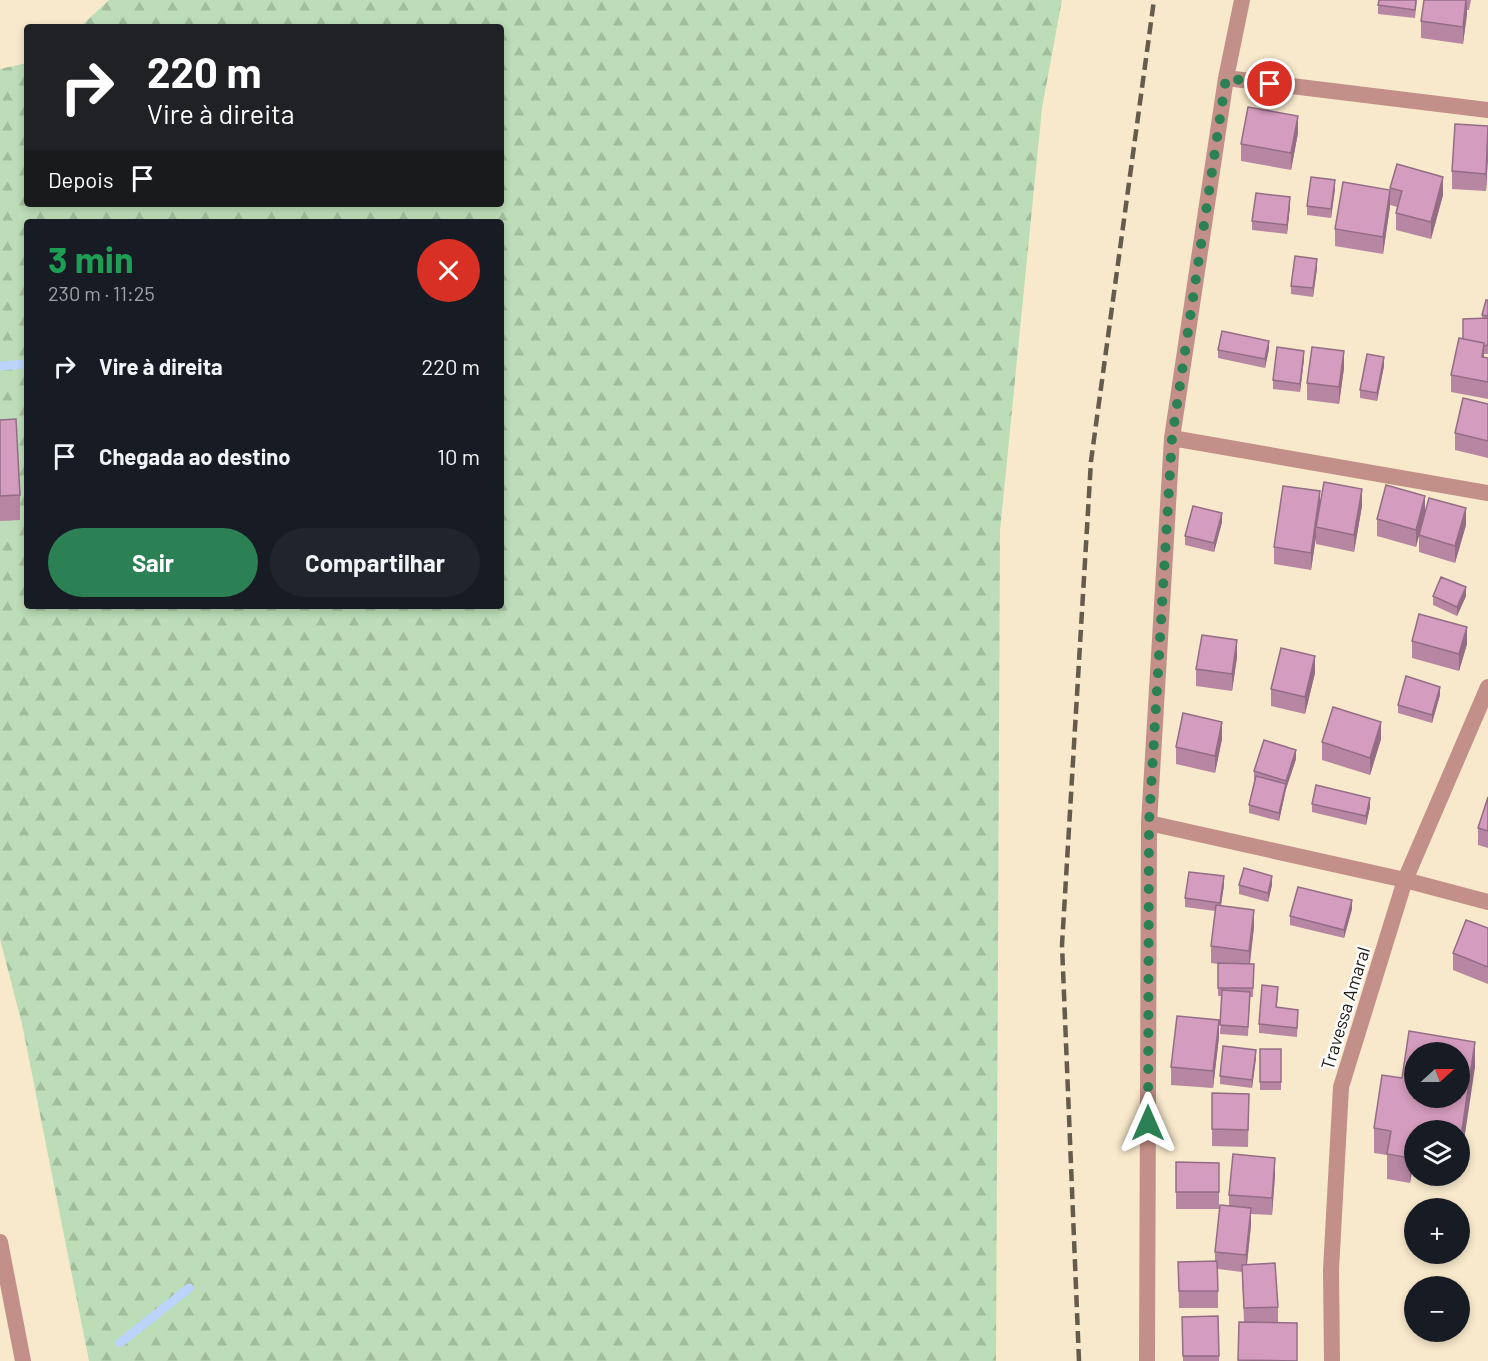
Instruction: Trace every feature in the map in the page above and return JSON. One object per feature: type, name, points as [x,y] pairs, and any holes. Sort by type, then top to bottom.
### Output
[{"type":"street","points":[[1147,1361],[1149,823],[1172,438],[1226,78],[1242,0]]},
{"type":"street","points":[[1226,78],[1488,111]]},
{"type":"street","points":[[1172,438],[1488,493]]},
{"type":"street","name":"Travessa Amaral","points":[[1332,1361],[1331,1270],[1341,1087],[1405,880],[1488,687]]},
{"type":"street","points":[[1149,823],[1405,880],[1488,902]]},
{"type":"street","points":[[0,1242],[5,1298],[23,1361]]},
{"type":"green space","points":[[109,0],[1062,0],[1042,108],[1000,531],[996,1361],[89,1361],[22,1024],[0,939],[0,69],[24,64],[24,207],[504,207],[504,24],[83,24]]},
{"type":"building","points":[[1379,0],[1416,0],[1415,10],[1378,5]]},
{"type":"building","points":[[1424,0],[1466,0],[1463,27],[1421,21]]},
{"type":"building","points":[[1248,107],[1298,116],[1291,153],[1241,144]]},
{"type":"building","points":[[1455,124],[1488,126],[1486,174],[1452,171]]},
{"type":"building","points":[[1397,164],[1443,177],[1431,222],[1396,213],[1402,191],[1390,188]]},
{"type":"building","points":[[1311,177],[1335,180],[1331,209],[1307,206]]},
{"type":"building","points":[[1343,182],[1390,190],[1383,237],[1335,229]]},
{"type":"building","points":[[1256,193],[1290,197],[1287,225],[1252,221]]},
{"type":"building","points":[[1295,256],[1317,259],[1313,288],[1291,286]]},
{"type":"building","points":[[1486,300],[1488,300],[1488,316],[1482,315]]},
{"type":"building","points":[[1488,318],[1488,345],[1484,346],[1484,343],[1463,339],[1463,319]]},
{"type":"building","points":[[1222,331],[1269,341],[1265,359],[1218,350]]},
{"type":"building","points":[[1459,338],[1484,343],[1482,357],[1488,358],[1488,382],[1451,375]]},
{"type":"building","points":[[1277,347],[1304,351],[1300,384],[1273,380]]},
{"type":"building","points":[[1312,347],[1344,351],[1339,387],[1307,383]]},
{"type":"building","points":[[1367,354],[1384,357],[1377,393],[1360,390]]},
{"type":"building","points":[[1463,398],[1488,404],[1488,441],[1455,433]]},
{"type":"building","points":[[16,419],[20,495],[0,496],[0,420]]},
{"type":"building","points":[[1324,482],[1362,489],[1354,535],[1316,527]]},
{"type":"building","points":[[1386,485],[1425,496],[1416,530],[1377,519]]},
{"type":"building","points":[[1283,486],[1320,491],[1311,553],[1274,547]]},
{"type":"building","points":[[1429,498],[1466,508],[1455,546],[1419,535]]},
{"type":"building","points":[[1193,506],[1222,513],[1214,543],[1185,536]]},
{"type":"building","points":[[1441,577],[1466,587],[1457,607],[1433,596]]},
{"type":"building","points":[[1419,614],[1467,627],[1459,654],[1412,641]]},
{"type":"building","points":[[1202,635],[1237,640],[1232,674],[1196,669]]},
{"type":"building","points":[[1281,648],[1315,656],[1305,697],[1271,689]]},
{"type":"building","points":[[1406,676],[1440,687],[1432,715],[1398,705]]},
{"type":"building","points":[[1333,707],[1381,722],[1370,758],[1322,742]]},
{"type":"building","points":[[1183,713],[1222,722],[1215,756],[1176,747]]},
{"type":"building","points":[[1264,740],[1296,750],[1286,781],[1254,771]]},
{"type":"building","points":[[1256,776],[1286,784],[1279,813],[1249,805]]},
{"type":"building","points":[[1316,785],[1370,798],[1366,816],[1312,804]]},
{"type":"building","points":[[1488,797],[1488,831],[1478,828]]},
{"type":"building","points":[[1244,868],[1272,876],[1268,893],[1239,885]]},
{"type":"building","points":[[1189,872],[1224,876],[1220,903],[1185,898]]},
{"type":"building","points":[[1298,887],[1352,900],[1344,930],[1290,916]]},
{"type":"building","points":[[1216,905],[1254,910],[1249,951],[1211,946]]},
{"type":"building","points":[[1466,920],[1488,928],[1488,967],[1453,953]]},
{"type":"building","points":[[1218,963],[1254,964],[1253,988],[1218,988]]},
{"type":"building","points":[[1262,985],[1278,987],[1276,1007],[1298,1010],[1297,1028],[1259,1024]]},
{"type":"building","points":[[1222,990],[1250,992],[1248,1027],[1220,1025]]},
{"type":"building","points":[[1177,1016],[1219,1020],[1213,1071],[1171,1067]]},
{"type":"building","points":[[1409,1031],[1475,1042],[1470,1076],[1470,1042],[1407,1042]]},
{"type":"building","points":[[1223,1046],[1256,1050],[1252,1080],[1220,1076]]},
{"type":"building","points":[[1260,1049],[1281,1049],[1281,1082],[1260,1082]]},
{"type":"building","points":[[1404,1065],[1404,1108],[1465,1108],[1463,1120],[1404,1120],[1404,1157],[1387,1154],[1391,1131],[1374,1128],[1382,1075],[1402,1078]]},
{"type":"building","points":[[1212,1093],[1249,1094],[1248,1130],[1212,1129]]},
{"type":"building","points":[[1233,1154],[1275,1158],[1272,1198],[1229,1195]]},
{"type":"building","points":[[1176,1162],[1219,1163],[1219,1192],[1176,1192]]},
{"type":"building","points":[[1220,1205],[1251,1208],[1246,1255],[1215,1252]]},
{"type":"building","points":[[1217,1261],[1218,1291],[1179,1291],[1178,1262]]},
{"type":"building","points":[[1275,1263],[1278,1307],[1244,1308],[1242,1265]]},
{"type":"building","points":[[1218,1316],[1219,1356],[1183,1356],[1182,1317]]},
{"type":"building","points":[[1239,1322],[1297,1323],[1297,1361],[1238,1360]]},
{"type":"waterway","points":[[0,366],[24,364]]},
{"type":"waterway","points":[[120,1343],[189,1288]]},
{"type":"railway","points":[[1079,1361],[1062,945],[1091,461],[1154,0]]},
{"type":"route","points":[[1148,1123],[1149,823],[1172,438],[1226,78],[1270,84]]}]
